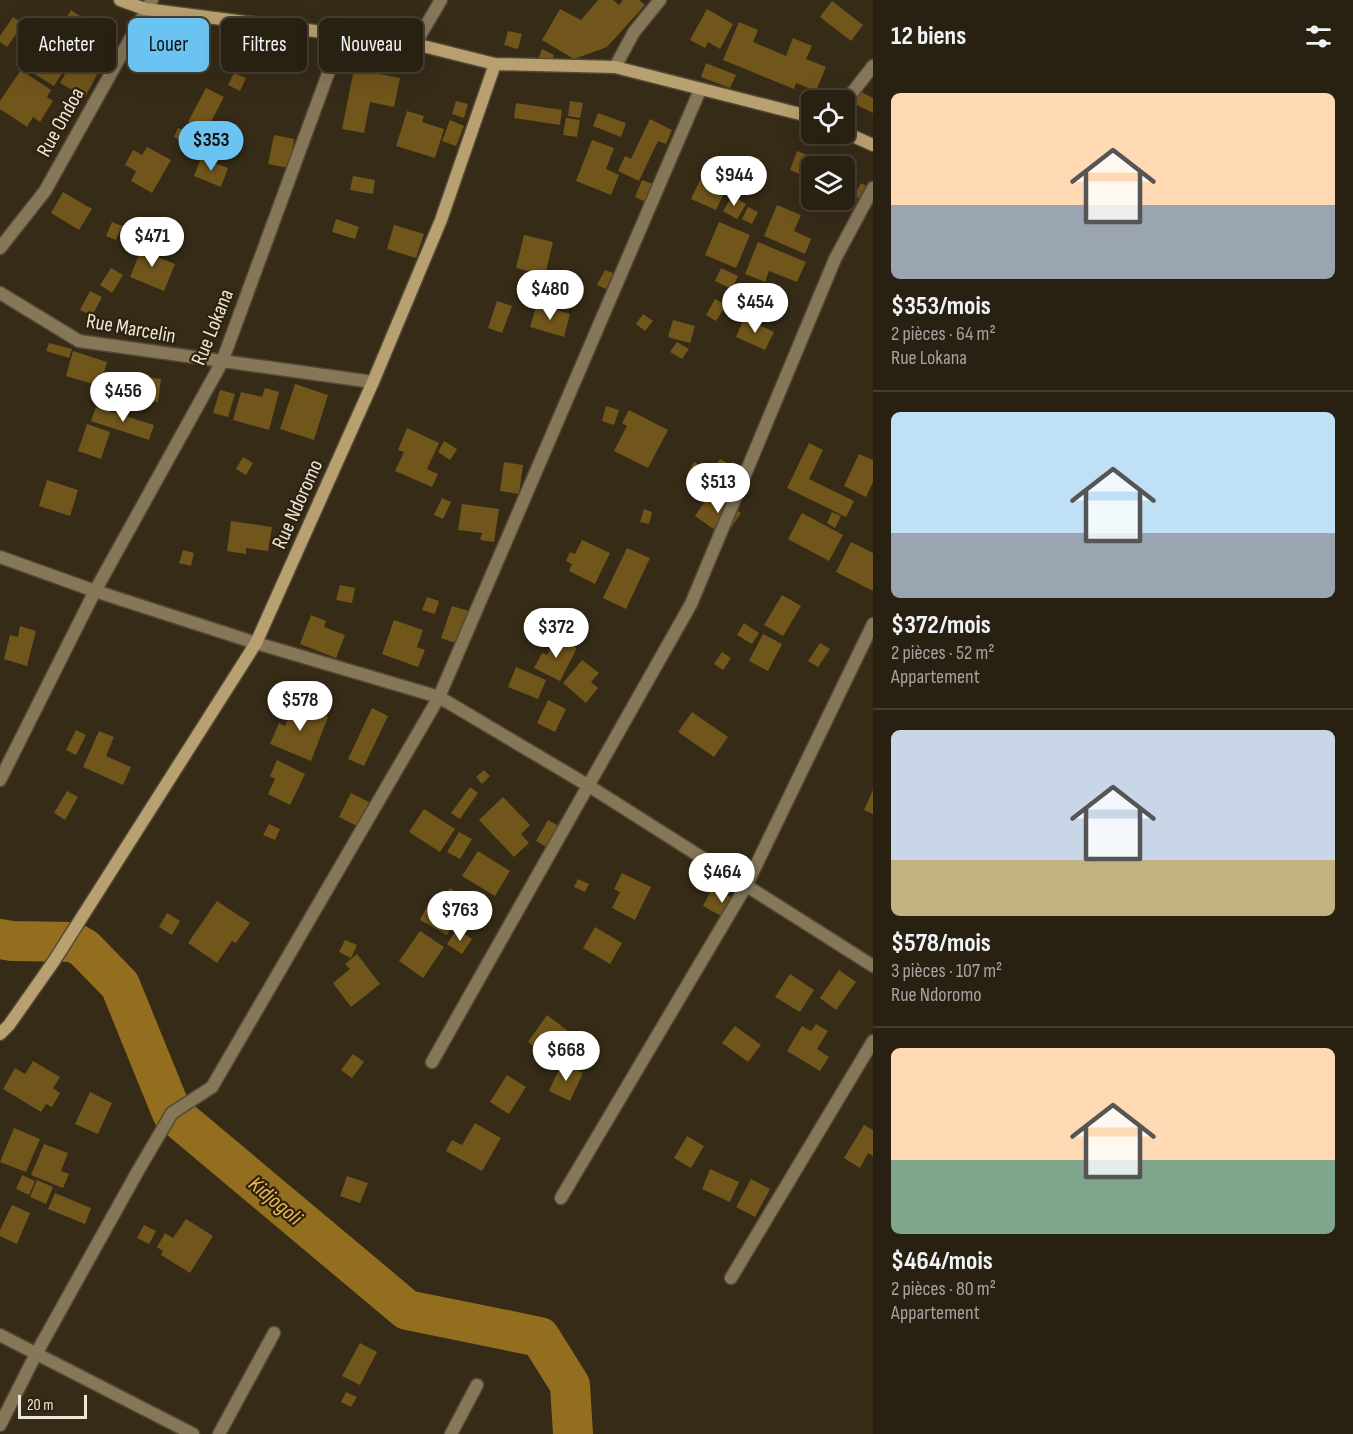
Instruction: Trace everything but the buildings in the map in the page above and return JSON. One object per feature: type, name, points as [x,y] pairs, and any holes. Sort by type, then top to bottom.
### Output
[{"type":"street","points":[[120,0],[319,30]]},
{"type":"street","points":[[423,32],[441,0]]},
{"type":"street","points":[[615,67],[634,32],[660,0]]},
{"type":"street","name":"Rue Ondoa","points":[[0,248],[45,191],[148,5]]},
{"type":"street","points":[[423,46],[495,64],[615,67],[700,90],[801,113]]},
{"type":"street","name":"Rue Ndoromo","points":[[0,1034],[9,1025],[54,961],[256,643],[373,382],[441,220],[495,64]]},
{"type":"street","points":[[854,90],[873,66]]},
{"type":"street","name":"Rue Lokana","points":[[0,780],[95,591],[222,362],[329,72]]},
{"type":"street","points":[[0,1425],[36,1354],[172,1113],[212,1087],[439,697],[700,90]]},
{"type":"street","points":[[855,137],[873,145]]},
{"type":"street","points":[[432,1062],[691,604],[835,259],[873,188]]},
{"type":"street","name":"Rue Marcelin","points":[[0,293],[79,341],[373,382]]},
{"type":"street","points":[[0,557],[95,591],[256,643],[439,697],[589,786],[873,966]]},
{"type":"street","points":[[561,1198],[746,886],[873,624]]},
{"type":"street","points":[[731,1278],[873,1041]]},
{"type":"street","points":[[219,1434],[274,1333]]},
{"type":"street","points":[[0,1335],[193,1434]]},
{"type":"street","points":[[451,1434],[477,1385]]},
{"type":"waterway","name":"Kidjogoli","points":[[0,939],[73,942],[84,948],[120,985],[172,1113],[407,1310],[540,1337],[570,1385],[573,1434]]}]
